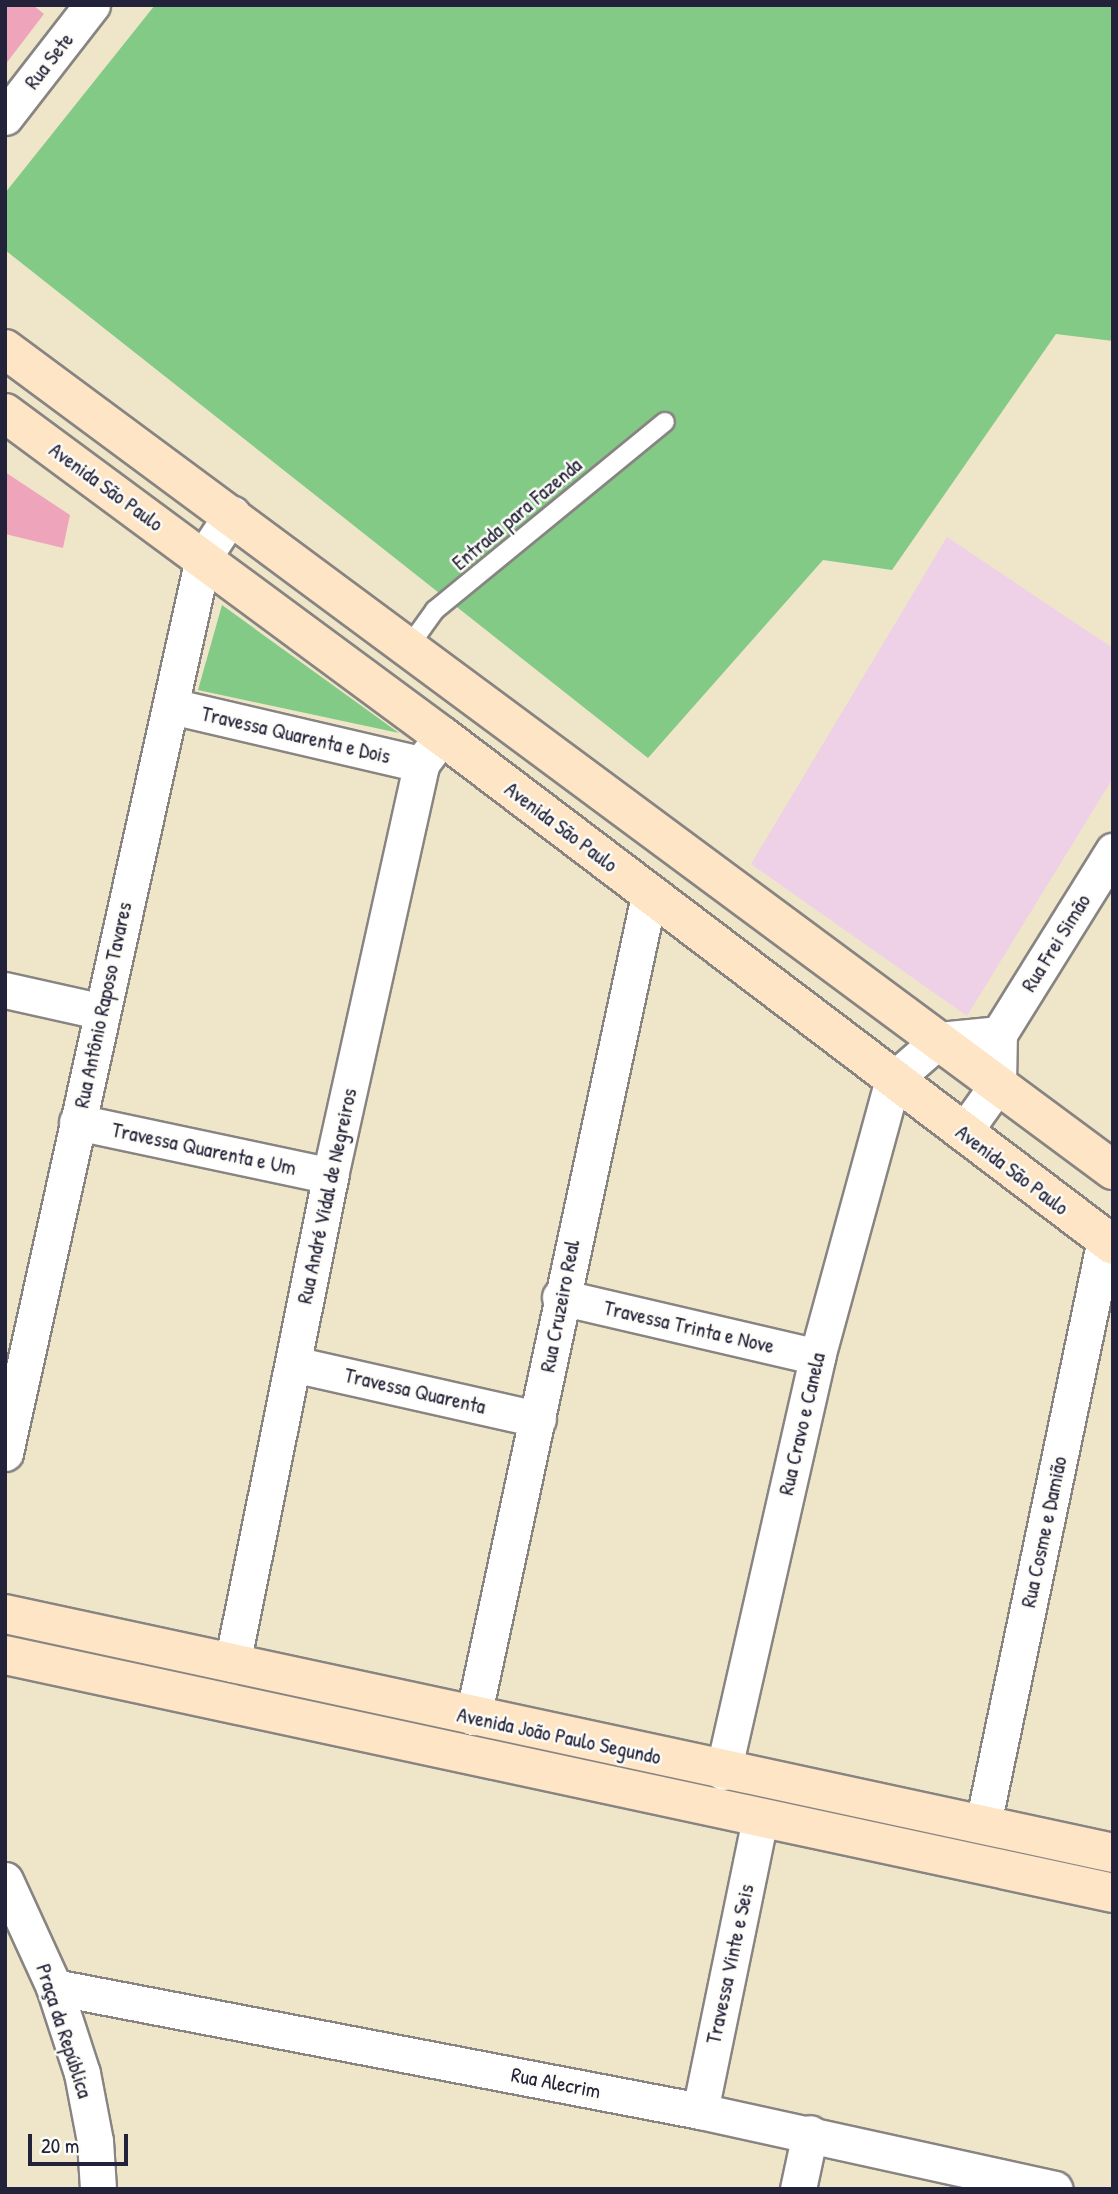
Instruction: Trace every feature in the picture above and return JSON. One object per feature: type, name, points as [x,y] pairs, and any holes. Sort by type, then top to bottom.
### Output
[{"type":"street","name":"Rua Sete","points":[[5,117],[92,5]]},
{"type":"street","points":[[5,349],[232,514],[407,649],[1113,1170]]},
{"type":"street","name":"Avenida São Paulo","points":[[5,413],[203,558],[432,750],[649,895],[1109,1242]]},
{"type":"street","points":[[203,558],[232,514]]},
{"type":"street","name":"Rua Antônio Raposo Tavares","points":[[5,1453],[99,1011],[203,558]]},
{"type":"street","name":"Travessa Quarenta e Dois","points":[[171,706],[432,750]]},
{"type":"street","name":"Rua André Vidal de Negreiros","points":[[232,1664],[330,1176],[432,750]]},
{"type":"street","name":"Rua Frei Simão","points":[[999,1034],[1113,851]]},
{"type":"street","name":"Rua Cruzeiro Real","points":[[473,1717],[649,895]]},
{"type":"street","points":[[5,990],[99,1011]]},
{"type":"street","points":[[893,1080],[939,1040],[999,1034],[998,1084],[963,1133]]},
{"type":"street","name":"Rua Cravo e Canela","points":[[723,1772],[817,1357],[893,1080]]},
{"type":"street","name":"Travessa Quarenta e Um","points":[[77,1122],[330,1176]]},
{"type":"street","name":"Rua Cosme e Damião","points":[[984,1824],[1109,1242]]},
{"type":"street","name":"Travessa Trinta e Nove","points":[[561,1297],[817,1357]]},
{"type":"street","name":"Travessa Quarenta","points":[[293,1364],[538,1419]]},
{"type":"street","name":"Avenida João Paulo Segundo","points":[[5,1615],[723,1772],[984,1824],[1113,1853]]},
{"type":"street","name":"Avenida João Paulo Segundo","points":[[5,1655],[1113,1893]]},
{"type":"street","name":"Travessa Vinte e Seis","points":[[700,2110],[760,1818]]},
{"type":"street","name":"Praça da República","points":[[5,1880],[54,1987],[82,2073],[95,2141],[98,2189]]},
{"type":"street","name":"Rua Alecrim","points":[[54,1987],[700,2110],[1055,2189]]},
{"type":"street","points":[[799,2189],[810,2133]]},
{"type":"lane","name":"Entrada para Fazenda","points":[[407,649],[435,610],[665,422]]},
{"type":"shaded area","points":[[947,537],[1113,648],[1113,778],[967,1016],[751,864]]},
{"type":"green space","points":[[155,5],[1113,5],[1113,341],[1056,334],[892,570],[823,560],[648,758],[5,250],[5,193]]},
{"type":"green space","points":[[222,605],[399,733],[198,690]]},
{"type":"building","points":[[5,5],[33,5],[44,14],[5,65]]},
{"type":"building","points":[[5,472],[70,515],[63,548],[5,534]]}]
